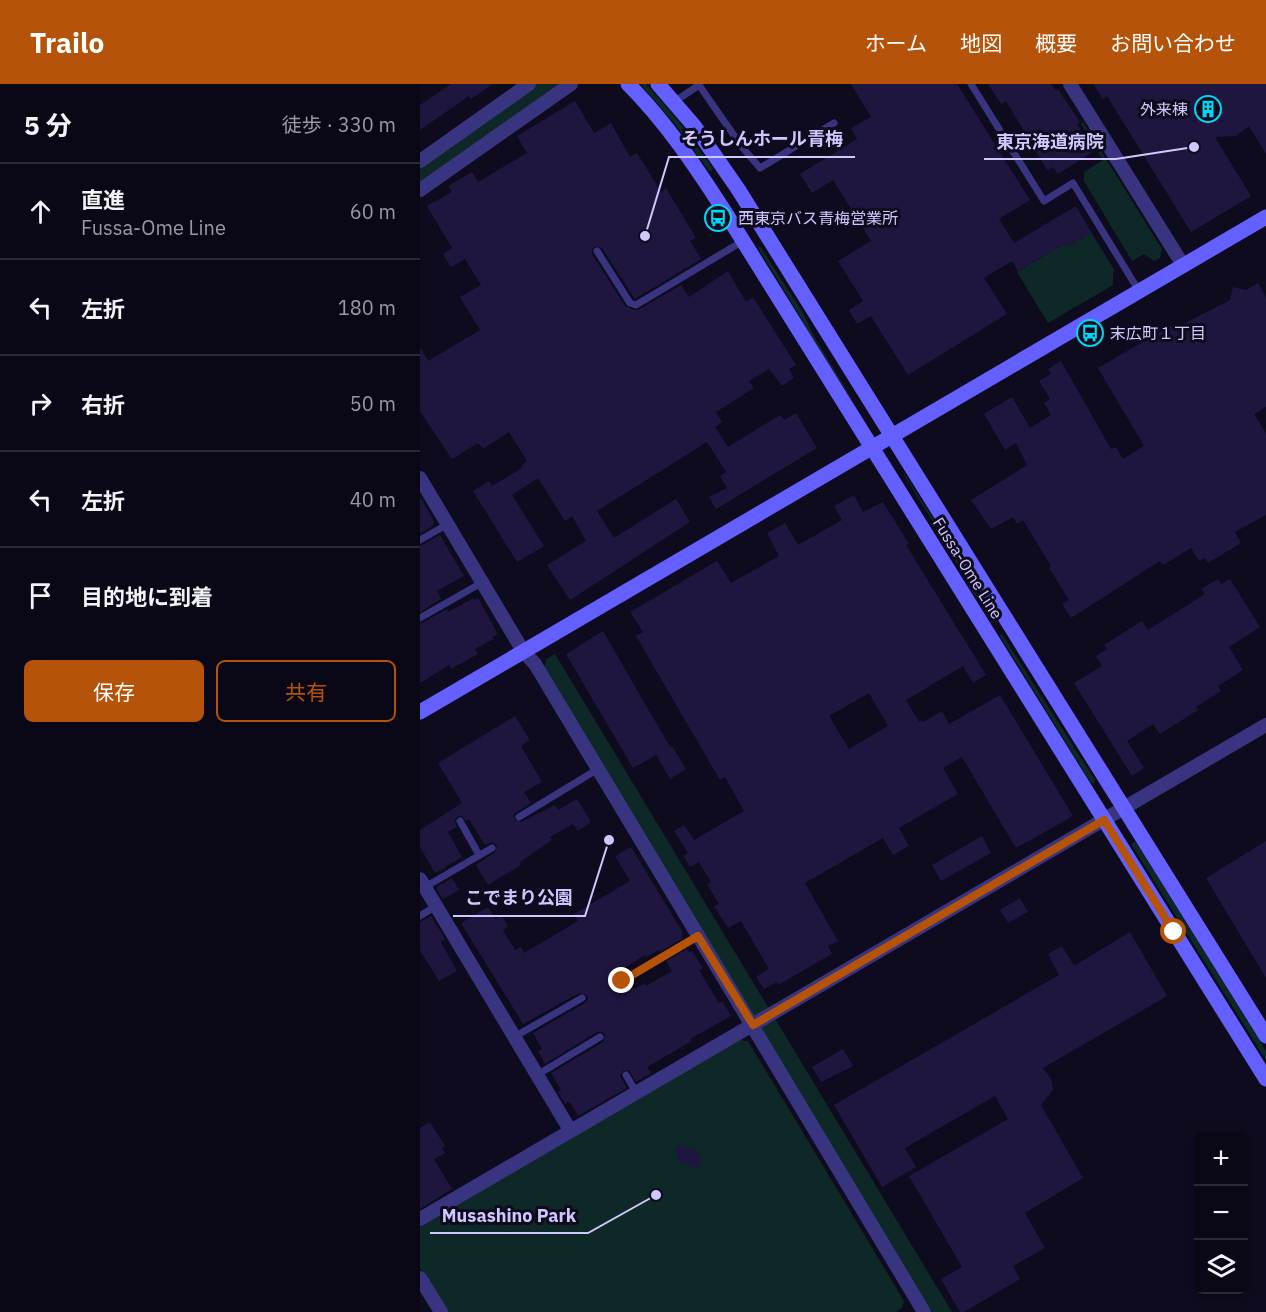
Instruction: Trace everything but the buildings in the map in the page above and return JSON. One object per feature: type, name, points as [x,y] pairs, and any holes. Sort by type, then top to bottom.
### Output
[{"type":"main road","name":"Fussa-Ome Line","points":[[628,84],[661,122],[712,192],[745,243],[1266,1079]]},
{"type":"main road","name":"Fussa-Ome Line","points":[[658,84],[731,179],[1266,1036]]},
{"type":"main road","points":[[712,192],[731,179]]},
{"type":"main road","points":[[420,712],[1266,217]]},
{"type":"main road","points":[[745,243],[765,233]]},
{"type":"main road","points":[[988,633],[1008,621]]},
{"type":"street","points":[[420,161],[529,84]]},
{"type":"street","points":[[420,190],[571,84]]},
{"type":"street","points":[[1070,84],[1183,265]]},
{"type":"street","points":[[420,478],[523,651],[535,664],[753,1025],[918,1310]]},
{"type":"street","points":[[420,1219],[1266,725]]},
{"type":"street","points":[[422,883],[570,1130]]},
{"type":"street","points":[[420,1278],[441,1312]]},
{"type":"lane","points":[[971,84],[1044,201],[1073,183],[1139,291]]},
{"type":"lane","points":[[674,102],[699,85],[742,147],[760,168],[834,123]]},
{"type":"lane","points":[[597,251],[630,303],[636,305],[745,243]]},
{"type":"lane","points":[[420,540],[448,524]]},
{"type":"lane","points":[[420,618],[483,582]]},
{"type":"lane","points":[[519,817],[598,769]]},
{"type":"lane","points":[[460,821],[480,855]]},
{"type":"lane","points":[[422,883],[492,848]]},
{"type":"lane","points":[[420,916],[436,906]]},
{"type":"lane","points":[[622,981],[698,936]]},
{"type":"lane","points":[[514,1037],[582,998]]},
{"type":"lane","points":[[537,1075],[600,1037]]},
{"type":"lane","points":[[626,1075],[636,1092]]},
{"type":"green space","points":[[537,84],[561,84],[420,184],[420,167]]},
{"type":"green space","points":[[640,84],[646,84],[679,122],[709,163],[712,171],[709,171],[675,124]]},
{"type":"green space","points":[[1083,122],[1162,249],[1160,258],[1154,261],[1144,254],[1132,261],[1084,181],[1084,172],[1103,160],[1081,124]]},
{"type":"green space","points":[[1091,232],[1115,271],[1113,272],[1113,285],[1048,323],[1017,272],[1065,243],[1068,246]]},
{"type":"green space","points":[[760,246],[803,313],[816,340],[859,410],[813,341],[758,248]]},
{"type":"green space","points":[[904,473],[995,620],[994,623],[991,622],[963,577],[948,546]]},
{"type":"green space","points":[[1001,633],[1095,780],[1094,783],[1091,783],[1000,636]]},
{"type":"green space","points":[[555,654],[952,1312],[932,1312],[544,668],[546,659]]},
{"type":"green space","points":[[1135,841],[1266,1051],[1266,1060],[1131,844]]},
{"type":"green space","points":[[737,1040],[748,1041],[904,1301],[902,1308],[896,1312],[447,1312],[420,1268],[420,1225]]},
{"type":"place","name":"外来棟","points":[[1208,109]]},
{"type":"place","name":"東京海道病院","points":[[1194,147]]},
{"type":"place","name":"西東京バス青梅営業所","points":[[718,218]]},
{"type":"place","name":"そうしんホール青梅","points":[[645,236]]},
{"type":"place","name":"末広町１丁目","points":[[1090,333]]},
{"type":"place","name":"こでまり公園","points":[[609,840]]},
{"type":"place","name":"Musashino Park","points":[[656,1195]]},
{"type":"route","points":[[622,981],[698,936],[753,1025],[1104,820],[1174,932]]}]
